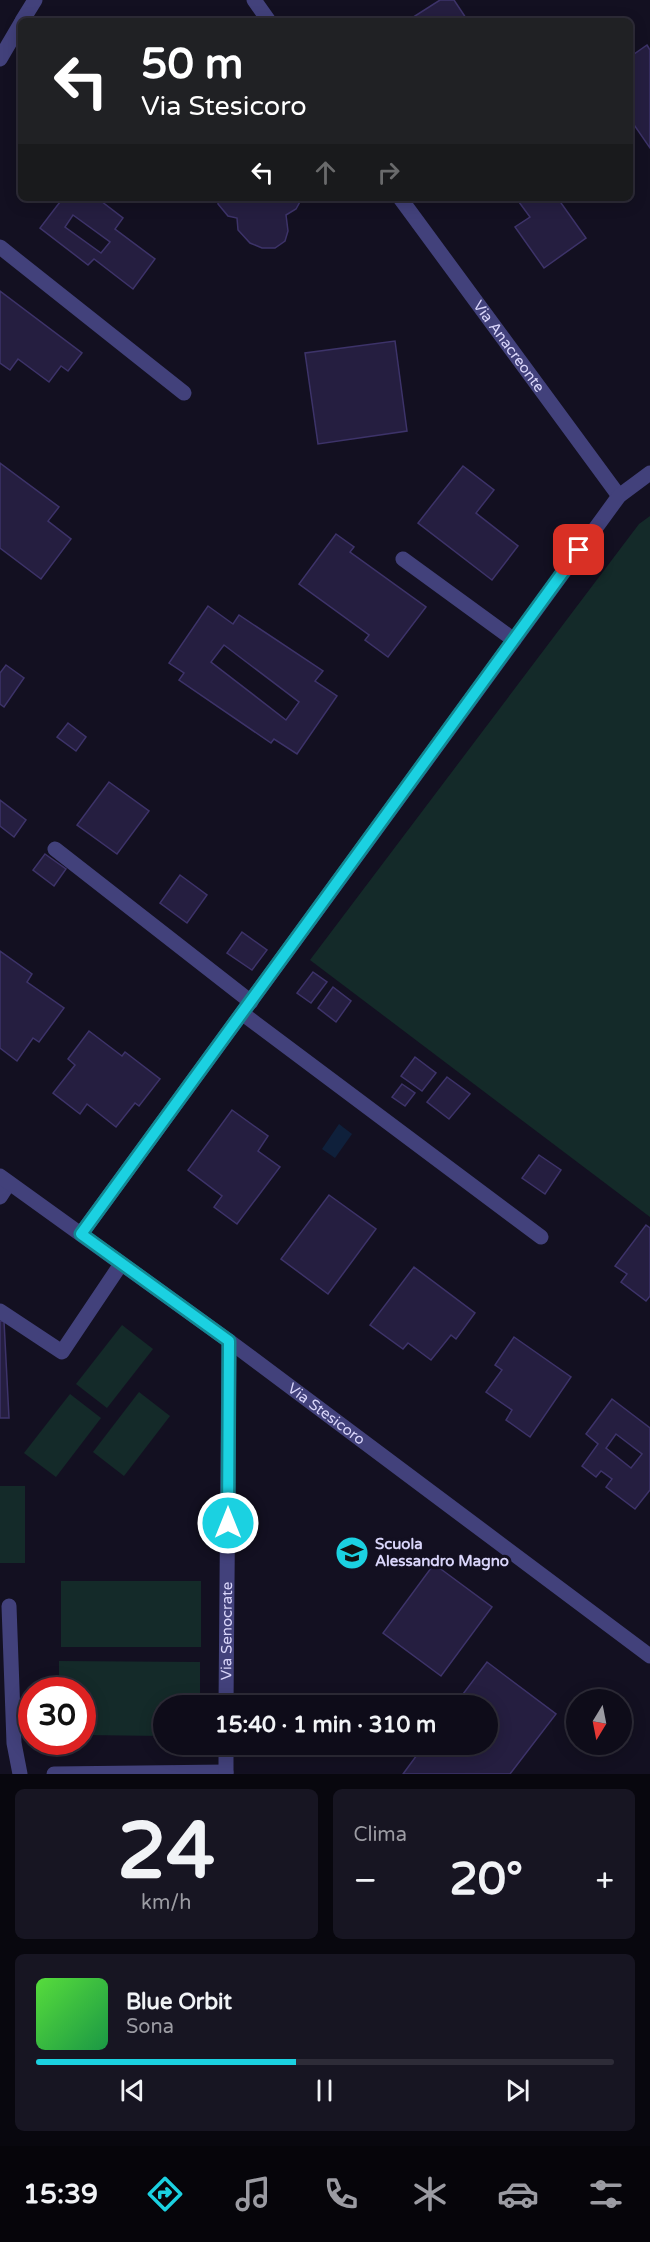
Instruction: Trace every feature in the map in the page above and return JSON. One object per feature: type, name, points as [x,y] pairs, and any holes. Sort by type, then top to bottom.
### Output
[{"type":"street","points":[[24,18],[35,0]]},
{"type":"street","points":[[254,0],[267,18]]},
{"type":"street","points":[[0,59],[18,29]]},
{"type":"street","name":"Via Anacreonte","points":[[402,201],[619,496]]},
{"type":"street","points":[[0,248],[184,393]]},
{"type":"street","points":[[81,1234],[619,496],[650,473]]},
{"type":"street","points":[[403,559],[514,640]]},
{"type":"street","points":[[55,849],[247,1008],[541,1237]]},
{"type":"street","points":[[0,1197],[4,1180]]},
{"type":"street","name":"Via Stesicoro","points":[[4,1180],[229,1341],[650,1656]]},
{"type":"street","points":[[0,1311],[62,1352],[121,1264]]},
{"type":"street","name":"Via Senocrate","points":[[226,1695],[229,1341]]},
{"type":"street","points":[[9,1606],[14,1743],[20,1774]]},
{"type":"street","points":[[54,1774],[226,1773],[226,1755]]},
{"type":"green space","points":[[650,516],[650,1217],[310,960],[639,524]]},
{"type":"green space","points":[[122,1325],[153,1349],[107,1408],[76,1384]]},
{"type":"green space","points":[[139,1392],[170,1416],[124,1476],[93,1452]]},
{"type":"green space","points":[[70,1394],[101,1418],[56,1477],[24,1453]]},
{"type":"green space","points":[[0,1486],[25,1486],[25,1563],[0,1563]]},
{"type":"green space","points":[[61,1581],[201,1581],[201,1647],[61,1647]]},
{"type":"green space","points":[[59,1661],[200,1662],[200,1695],[153,1695],[153,1736],[96,1735],[96,1677],[59,1677]]},
{"type":"water","points":[[339,1124],[352,1134],[335,1158],[322,1149]]},
{"type":"building","points":[[440,0],[454,0],[466,18],[412,18]]},
{"type":"building","points":[[647,45],[650,50],[650,148],[633,123],[633,55]]},
{"type":"building","points":[[61,201],[101,201],[123,218],[115,229],[155,259],[133,289],[94,259],[88,265],[40,228]],"holes":[[[73,215],[110,242],[101,253],[65,227]]]},
{"type":"building","points":[[218,201],[300,201],[296,209],[286,215],[288,231],[285,241],[275,248],[262,248],[250,243],[238,230],[237,218],[228,216]]},
{"type":"building","points":[[518,201],[564,201],[561,203],[586,238],[544,268],[515,227],[530,217]]},
{"type":"building","points":[[0,291],[82,353],[68,371],[61,366],[49,382],[18,359],[10,370],[0,363]]},
{"type":"building","points":[[395,341],[407,431],[318,444],[305,353]]},
{"type":"building","points":[[0,463],[59,507],[48,521],[71,539],[41,579],[0,548]]},
{"type":"building","points":[[463,466],[494,490],[476,513],[518,546],[492,580],[418,523]]},
{"type":"building","points":[[336,534],[354,547],[350,552],[426,607],[388,657],[365,640],[369,635],[299,584]]},
{"type":"building","points":[[208,606],[233,624],[239,615],[323,671],[315,681],[337,696],[297,754],[274,739],[271,743],[179,680],[184,673],[169,663]],"holes":[[[224,645],[299,702],[286,720],[211,662]]]},
{"type":"building","points":[[6,665],[24,678],[4,707],[0,704],[0,673]]},
{"type":"building","points":[[68,723],[86,737],[76,751],[57,737]]},
{"type":"building","points":[[109,782],[149,811],[117,854],[77,825]]},
{"type":"building","points":[[0,800],[26,820],[14,837],[0,826]]},
{"type":"building","points":[[45,854],[66,869],[54,886],[33,870]]},
{"type":"building","points":[[180,875],[207,895],[187,923],[160,903]]},
{"type":"building","points":[[242,932],[267,950],[252,970],[227,953]]},
{"type":"building","points":[[0,951],[32,974],[27,982],[64,1008],[39,1042],[33,1038],[17,1061],[0,1048]]},
{"type":"building","points":[[313,972],[327,982],[311,1003],[297,993]]},
{"type":"building","points":[[333,987],[351,1001],[336,1022],[318,1008]]},
{"type":"building","points":[[89,1031],[122,1056],[125,1052],[160,1079],[139,1106],[135,1103],[116,1127],[87,1104],[80,1114],[53,1093],[75,1065],[68,1059]]},
{"type":"building","points":[[415,1057],[436,1073],[422,1091],[401,1076]]},
{"type":"building","points":[[447,1077],[470,1094],[449,1119],[427,1102]]},
{"type":"building","points":[[402,1084],[415,1093],[405,1106],[392,1097]]},
{"type":"building","points":[[232,1110],[268,1136],[258,1151],[280,1167],[237,1224],[214,1207],[222,1196],[188,1170]]},
{"type":"building","points":[[539,1155],[561,1170],[545,1194],[522,1178]]},
{"type":"building","points":[[329,1195],[376,1229],[328,1294],[281,1259]]},
{"type":"building","points":[[646,1225],[650,1228],[650,1296],[646,1301],[621,1282],[627,1274],[615,1266]]},
{"type":"building","points":[[414,1267],[475,1313],[456,1339],[451,1335],[431,1360],[408,1343],[403,1349],[370,1325]]},
{"type":"building","points":[[0,1321],[4,1321],[9,1418],[0,1418]]},
{"type":"building","points":[[514,1337],[571,1377],[530,1437],[506,1420],[512,1410],[486,1392],[502,1370],[495,1365]]},
{"type":"building","points":[[612,1399],[650,1428],[650,1490],[635,1509],[606,1487],[612,1479],[601,1471],[596,1477],[582,1466],[598,1444],[586,1434]],"holes":[[[616,1434],[642,1454],[631,1468],[606,1448]]]},
{"type":"building","points":[[434,1564],[492,1607],[441,1676],[383,1633]]},
{"type":"building","points":[[487,1662],[556,1714],[510,1774],[403,1774],[417,1755],[498,1755],[498,1695],[462,1695]]},
{"type":"place","name":"Scuola Alessandro Magno","points":[[352,1553]]},
{"type":"route","points":[[228,1523],[229,1341],[81,1234],[579,550]]}]
